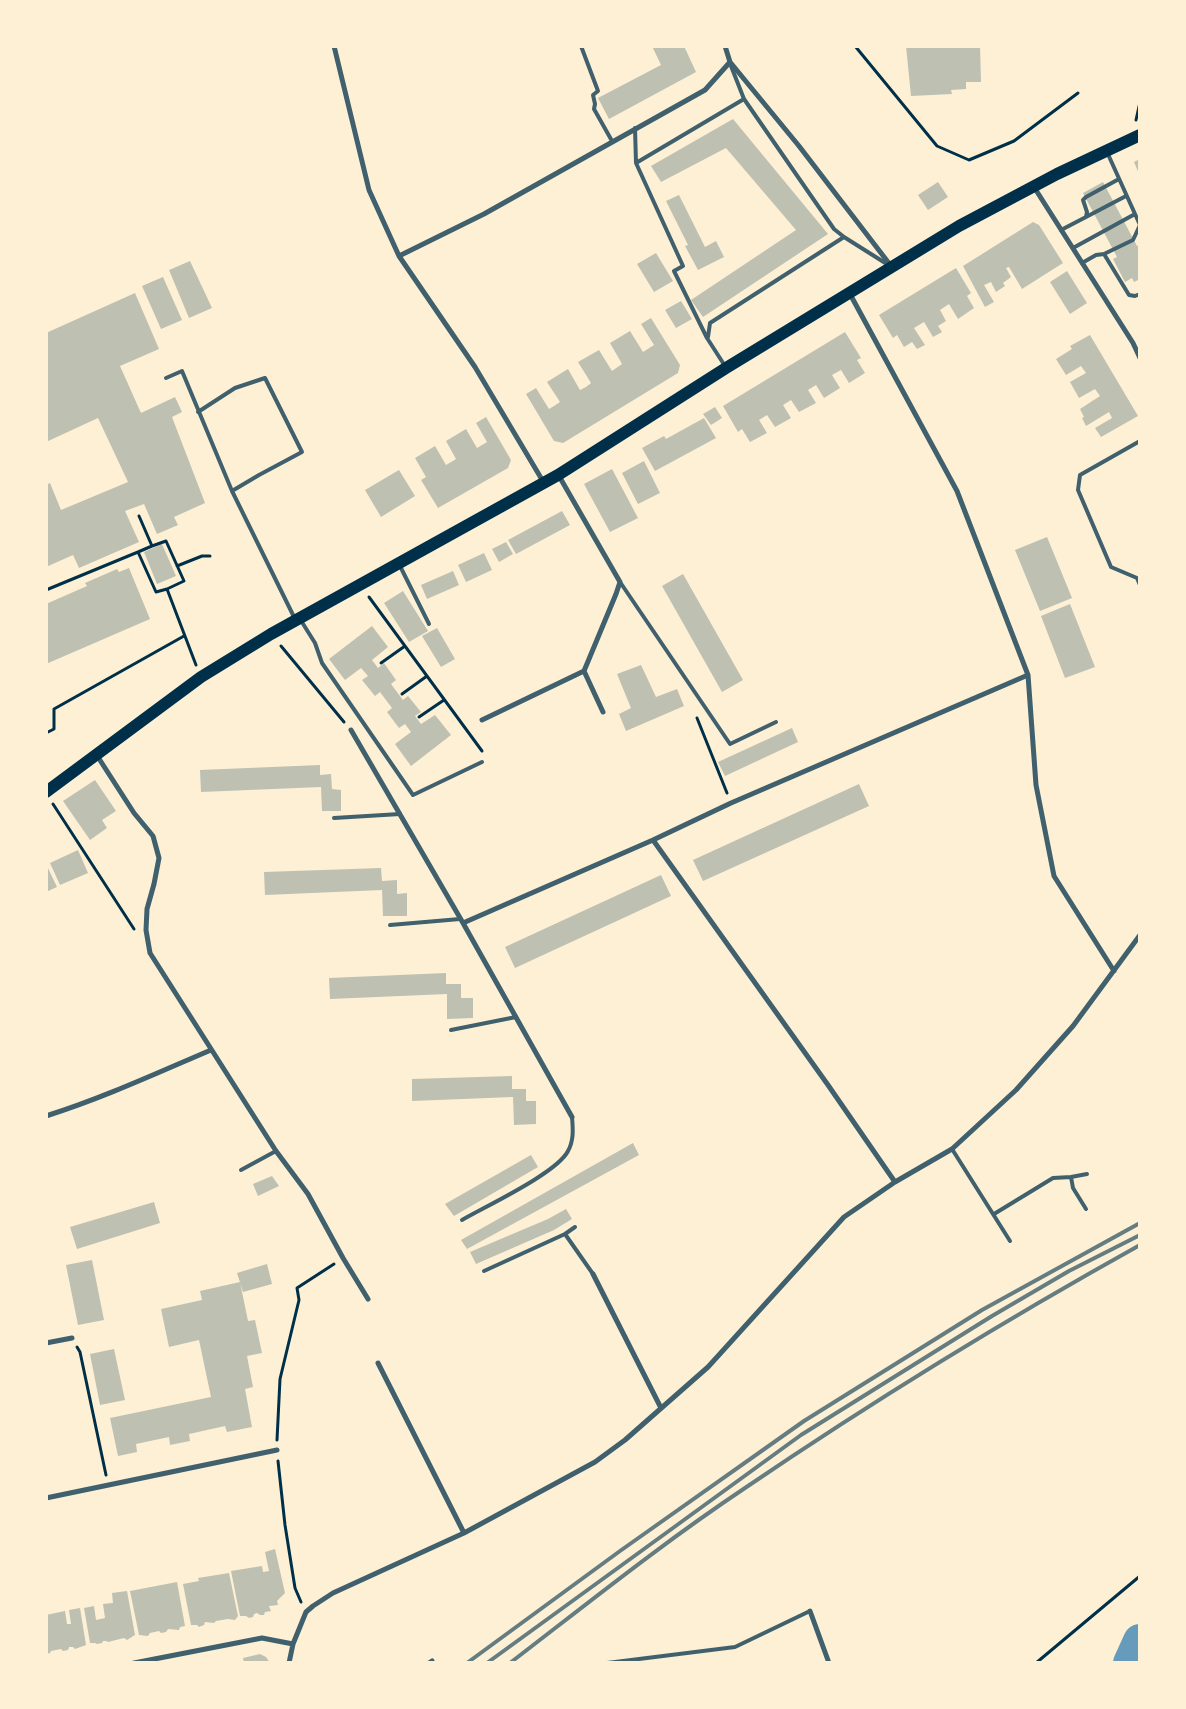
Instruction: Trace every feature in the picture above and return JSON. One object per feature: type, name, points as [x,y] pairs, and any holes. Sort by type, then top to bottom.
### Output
[{"type":"main road","points":[[49,796],[96,754],[201,677],[297,618],[558,475],[726,368],[959,226],[1136,136]]},
{"type":"street","points":[[334,46],[369,190],[399,256],[475,367],[544,483]]},
{"type":"street","points":[[725,46],[730,62],[799,146],[892,267]]},
{"type":"street","points":[[399,256],[484,214],[704,90],[730,62]]},
{"type":"street","points":[[1034,187],[1133,343],[1140,358]]},
{"type":"street","points":[[850,293],[957,491],[1028,674],[1036,785],[1054,876],[1114,971]]},
{"type":"street","points":[[482,720],[584,670],[620,582],[558,475]]},
{"type":"street","points":[[584,670],[603,712]]},
{"type":"street","points":[[462,921],[653,840],[731,803],[1028,674]]},
{"type":"street","points":[[351,730],[462,921],[572,1117]]},
{"type":"street","points":[[96,754],[134,813],[153,836],[159,858],[147,909],[146,930],[150,952],[276,1151],[308,1194],[368,1299]]},
{"type":"street","points":[[653,840],[895,1182]]},
{"type":"street","points":[[289,1663],[292,1644],[306,1612],[312,1606],[333,1593],[464,1532],[595,1462],[625,1440],[708,1367],[844,1217],[895,1182],[952,1149],[1016,1090],[1073,1026],[1140,935]]},
{"type":"street","points":[[46,1116],[115,1091],[211,1050]]},
{"type":"street","points":[[593,1274],[661,1408]]},
{"type":"street","points":[[46,1344],[72,1338]]},
{"type":"street","points":[[378,1363],[464,1532]]},
{"type":"street","points":[[46,1498],[276,1450]]},
{"type":"street","points":[[810,1611],[829,1663]]},
{"type":"street","points":[[134,1663],[262,1638],[292,1644]]},
{"type":"lane","points":[[581,46],[598,91],[593,95],[596,104],[594,109],[612,141]]},
{"type":"lane","points":[[730,62],[744,99],[834,229],[892,267]]},
{"type":"lane","points":[[636,163],[744,99]]},
{"type":"lane","points":[[635,128],[636,163],[683,266],[674,272],[708,338],[726,368]]},
{"type":"lane","points":[[1082,263],[1096,255],[1104,254],[1133,240],[1140,226],[1106,150]]},
{"type":"lane","points":[[1086,217],[1086,207],[1083,200],[1119,179]]},
{"type":"lane","points":[[1061,230],[1126,196]]},
{"type":"lane","points":[[1072,248],[1135,214]]},
{"type":"lane","points":[[708,338],[710,323],[844,237]]},
{"type":"lane","points":[[1104,254],[1129,296],[1140,294]]},
{"type":"lane","points":[[166,378],[182,372],[232,492],[297,618],[315,643],[322,663],[413,795],[482,762]]},
{"type":"lane","points":[[198,412],[235,388],[265,378],[302,452],[232,492]]},
{"type":"lane","points":[[1140,442],[1080,475],[1078,490],[1111,567],[1137,578],[1140,585]]},
{"type":"lane","points":[[398,563],[429,624]]},
{"type":"lane","points":[[620,582],[730,744],[776,722]]},
{"type":"lane","points":[[334,818],[400,814]]},
{"type":"lane","points":[[390,925],[462,921]]},
{"type":"lane","points":[[451,1030],[516,1017]]},
{"type":"lane","points":[[462,1220],[553,1168],[568,1152],[574,1136],[572,1117]]},
{"type":"lane","points":[[952,1149],[1010,1241]]},
{"type":"lane","points":[[241,1170],[276,1151]]},
{"type":"lane","points":[[994,1214],[1053,1178],[1088,1174]]},
{"type":"lane","points":[[1071,1177],[1074,1188],[1086,1209]]},
{"type":"lane","points":[[484,1271],[565,1234],[575,1227]]},
{"type":"lane","points":[[565,1234],[593,1274]]},
{"type":"lane","points":[[607,1663],[735,1647],[810,1611]]},
{"type":"path","points":[[855,46],[937,146],[968,160],[1014,141],[1078,93]]},
{"type":"path","points":[[139,516],[152,546]]},
{"type":"path","points":[[46,590],[152,546],[166,541],[184,581],[156,592],[138,552]]},
{"type":"path","points":[[177,566],[202,556],[210,556]]},
{"type":"path","points":[[359,584],[485,756],[482,762]]},
{"type":"path","points":[[167,589],[201,677]]},
{"type":"path","points":[[271,634],[351,730]]},
{"type":"path","points":[[46,733],[54,729],[54,709],[184,636]]},
{"type":"path","points":[[381,663],[405,646]]},
{"type":"path","points":[[402,694],[427,676]]},
{"type":"path","points":[[419,717],[444,700]]},
{"type":"path","points":[[696,714],[731,803]]},
{"type":"path","points":[[49,796],[150,952]]},
{"type":"path","points":[[306,1612],[295,1588],[276,1450],[280,1379],[299,1300],[297,1288],[343,1258]]},
{"type":"path","points":[[72,1338],[80,1352],[108,1486]]},
{"type":"path","points":[[1036,1663],[1140,1576]]},
{"type":"building","points":[[652,46],[684,46],[696,72],[609,119],[598,98],[661,65]]},
{"type":"building","points":[[906,46],[980,46],[981,82],[966,82],[966,89],[951,90],[952,94],[911,96]]},
{"type":"building","points":[[733,119],[828,234],[703,317],[691,300],[796,230],[726,148],[661,182],[651,166]]},
{"type":"building","points":[[1140,159],[1140,176],[1134,162]]},
{"type":"building","points":[[938,182],[948,197],[928,210],[918,195]]},
{"type":"building","points":[[1103,182],[1137,246],[1140,245],[1140,279],[1134,282],[1132,278],[1125,282],[1113,259],[1117,257],[1083,193]]},
{"type":"building","points":[[679,195],[705,247],[716,241],[724,257],[698,270],[685,246],[688,245],[666,201]]},
{"type":"building","points":[[1033,222],[1039,225],[1063,263],[1022,289],[1009,267],[1006,268],[1011,277],[1003,283],[1005,286],[996,292],[991,282],[984,285],[994,302],[985,307],[963,266]]},
{"type":"building","points":[[656,253],[673,281],[654,292],[637,264]]},
{"type":"building","points":[[190,261],[212,308],[189,318],[169,270]]},
{"type":"building","points":[[956,268],[971,293],[967,296],[974,308],[958,319],[949,304],[940,310],[946,321],[938,326],[942,332],[933,337],[924,322],[914,328],[925,345],[917,349],[912,342],[904,347],[897,335],[893,338],[879,315]]},
{"type":"building","points":[[1067,271],[1087,303],[1070,314],[1050,282]]},
{"type":"building","points":[[163,277],[182,320],[161,329],[142,286]]},
{"type":"building","points":[[135,293],[159,349],[120,366],[141,413],[175,397],[182,412],[172,417],[205,503],[174,517],[178,525],[157,534],[144,504],[125,511],[139,542],[79,568],[73,555],[46,567],[46,485],[50,483],[61,510],[128,482],[98,418],[46,442],[46,333]]},
{"type":"building","points":[[681,301],[692,319],[676,328],[665,310]]},
{"type":"building","points":[[651,318],[680,365],[678,373],[563,443],[554,441],[526,394],[536,388],[549,409],[560,402],[547,382],[568,369],[580,390],[586,387],[591,383],[578,362],[599,350],[612,371],[622,364],[610,343],[630,331],[643,352],[654,345],[641,324]]},
{"type":"building","points":[[845,332],[861,358],[857,360],[865,373],[849,383],[841,370],[832,375],[840,388],[824,398],[816,385],[808,390],[816,403],[799,412],[791,400],[783,405],[791,418],[775,427],[767,415],[759,420],[767,433],[750,442],[742,429],[738,432],[723,406]]},
{"type":"building","points":[[1090,335],[1138,416],[1101,437],[1095,428],[1112,418],[1109,412],[1086,426],[1080,409],[1100,396],[1095,389],[1079,398],[1070,382],[1086,373],[1081,366],[1066,375],[1056,359],[1072,349],[1070,346]]},
{"type":"building","points":[[715,407],[722,418],[711,425],[703,414]]},
{"type":"building","points":[[486,417],[511,460],[508,468],[438,508],[421,480],[426,477],[415,458],[435,446],[446,465],[456,459],[446,441],[466,429],[477,448],[487,442],[476,423]]},
{"type":"building","points":[[704,418],[716,438],[655,471],[642,448],[664,436],[666,439]]},
{"type":"building","points":[[644,461],[660,493],[638,504],[622,473]]},
{"type":"building","points":[[612,469],[638,518],[610,532],[584,484]]},
{"type":"building","points":[[399,470],[415,496],[381,517],[365,490]]},
{"type":"building","points":[[562,511],[570,525],[516,554],[508,540]]},
{"type":"building","points":[[1047,537],[1072,598],[1040,611],[1015,550]]},
{"type":"building","points":[[506,542],[513,554],[499,562],[492,549]]},
{"type":"building","points":[[162,544],[176,576],[157,584],[144,552]]},
{"type":"building","points":[[484,553],[492,570],[466,582],[458,565]]},
{"type":"building","points":[[129,568],[150,619],[46,664],[46,604],[87,586],[85,583],[117,569],[119,572]]},
{"type":"building","points":[[453,571],[459,585],[427,599],[421,585]]},
{"type":"building","points":[[683,574],[743,680],[722,692],[662,586]]},
{"type":"building","points":[[403,591],[428,631],[409,642],[384,603]]},
{"type":"building","points":[[1070,604],[1095,667],[1065,678],[1041,616]]},
{"type":"building","points":[[372,626],[388,647],[372,660],[378,668],[384,663],[396,680],[391,684],[403,700],[408,696],[421,712],[415,716],[421,724],[435,715],[451,735],[411,766],[395,744],[411,732],[405,724],[399,728],[387,712],[392,708],[380,692],[375,696],[362,680],[368,676],[361,668],[345,680],[329,659]]},
{"type":"building","points":[[437,628],[455,659],[441,667],[422,636]]},
{"type":"building","points":[[641,665],[656,697],[677,689],[684,706],[626,731],[619,714],[631,708],[617,674]]},
{"type":"building","points":[[792,728],[798,742],[725,776],[718,762]]},
{"type":"building","points":[[320,765],[320,775],[331,774],[332,789],[341,790],[341,811],[322,811],[321,787],[201,792],[200,770]]},
{"type":"building","points":[[95,780],[116,811],[102,820],[107,828],[90,840],[63,801]]},
{"type":"building","points":[[859,784],[869,806],[703,881],[693,860]]},
{"type":"building","points":[[78,850],[88,873],[60,885],[50,863]]},
{"type":"building","points":[[46,864],[57,887],[46,892]]},
{"type":"building","points":[[381,868],[382,881],[397,880],[397,894],[407,893],[407,916],[383,916],[382,890],[265,895],[264,872]]},
{"type":"building","points":[[661,875],[671,896],[515,968],[505,947]]},
{"type":"building","points":[[446,973],[446,984],[461,984],[461,998],[473,998],[473,1018],[447,1019],[447,994],[330,999],[329,978]]},
{"type":"building","points":[[512,1076],[512,1089],[526,1089],[526,1101],[536,1101],[536,1124],[514,1125],[513,1097],[412,1101],[412,1079]]},
{"type":"building","points":[[633,1143],[639,1155],[467,1249],[461,1240]]},
{"type":"building","points":[[531,1155],[538,1167],[454,1216],[445,1204]]},
{"type":"building","points":[[272,1176],[279,1186],[258,1196],[253,1184]]},
{"type":"building","points":[[154,1202],[160,1223],[77,1249],[70,1227]]},
{"type":"building","points":[[566,1209],[572,1219],[554,1230],[476,1264],[470,1252],[548,1219]]},
{"type":"building","points":[[92,1260],[104,1320],[78,1325],[66,1265]]},
{"type":"building","points":[[267,1264],[272,1284],[243,1292],[237,1273]]},
{"type":"building","points":[[240,1282],[248,1321],[255,1320],[262,1353],[247,1356],[253,1387],[245,1389],[252,1427],[227,1432],[225,1426],[189,1434],[190,1441],[170,1445],[169,1437],[136,1444],[137,1452],[118,1456],[110,1418],[211,1397],[199,1340],[169,1347],[161,1309],[202,1300],[200,1291]]},
{"type":"building","points":[[114,1349],[125,1400],[100,1405],[90,1354]]},
{"type":"building","points":[[275,1549],[285,1593],[277,1601],[278,1605],[269,1606],[271,1611],[265,1612],[264,1615],[257,1613],[249,1618],[240,1616],[231,1571],[262,1566],[263,1572],[269,1571],[265,1552]]},
{"type":"building","points":[[229,1573],[238,1616],[235,1620],[228,1619],[214,1623],[205,1622],[204,1625],[199,1627],[191,1625],[183,1584],[199,1581],[198,1578]]},
{"type":"building","points":[[177,1582],[185,1626],[180,1627],[179,1630],[168,1629],[166,1632],[150,1633],[148,1636],[139,1635],[130,1591]]},
{"type":"building","points":[[127,1591],[135,1635],[127,1640],[124,1638],[108,1642],[103,1641],[97,1644],[90,1643],[84,1608],[94,1606],[96,1620],[105,1618],[103,1604],[113,1603],[112,1593]]},
{"type":"building","points":[[80,1608],[86,1645],[75,1649],[69,1647],[68,1650],[51,1651],[46,1654],[46,1615],[65,1611],[67,1624],[71,1624],[69,1610]]},
{"type":"building","points":[[260,1654],[266,1657],[270,1663],[244,1663],[243,1658]]},
{"type":"waterway","points":[[1130,1663],[1140,1641]]},
{"type":"railway","points":[[467,1663],[620,1551],[804,1421],[982,1310],[1140,1223]]},
{"type":"railway","points":[[487,1663],[801,1435],[992,1316],[1069,1271],[1140,1235]]},
{"type":"railway","points":[[510,1663],[626,1573],[793,1456],[940,1362],[1039,1302],[1140,1245]]}]
